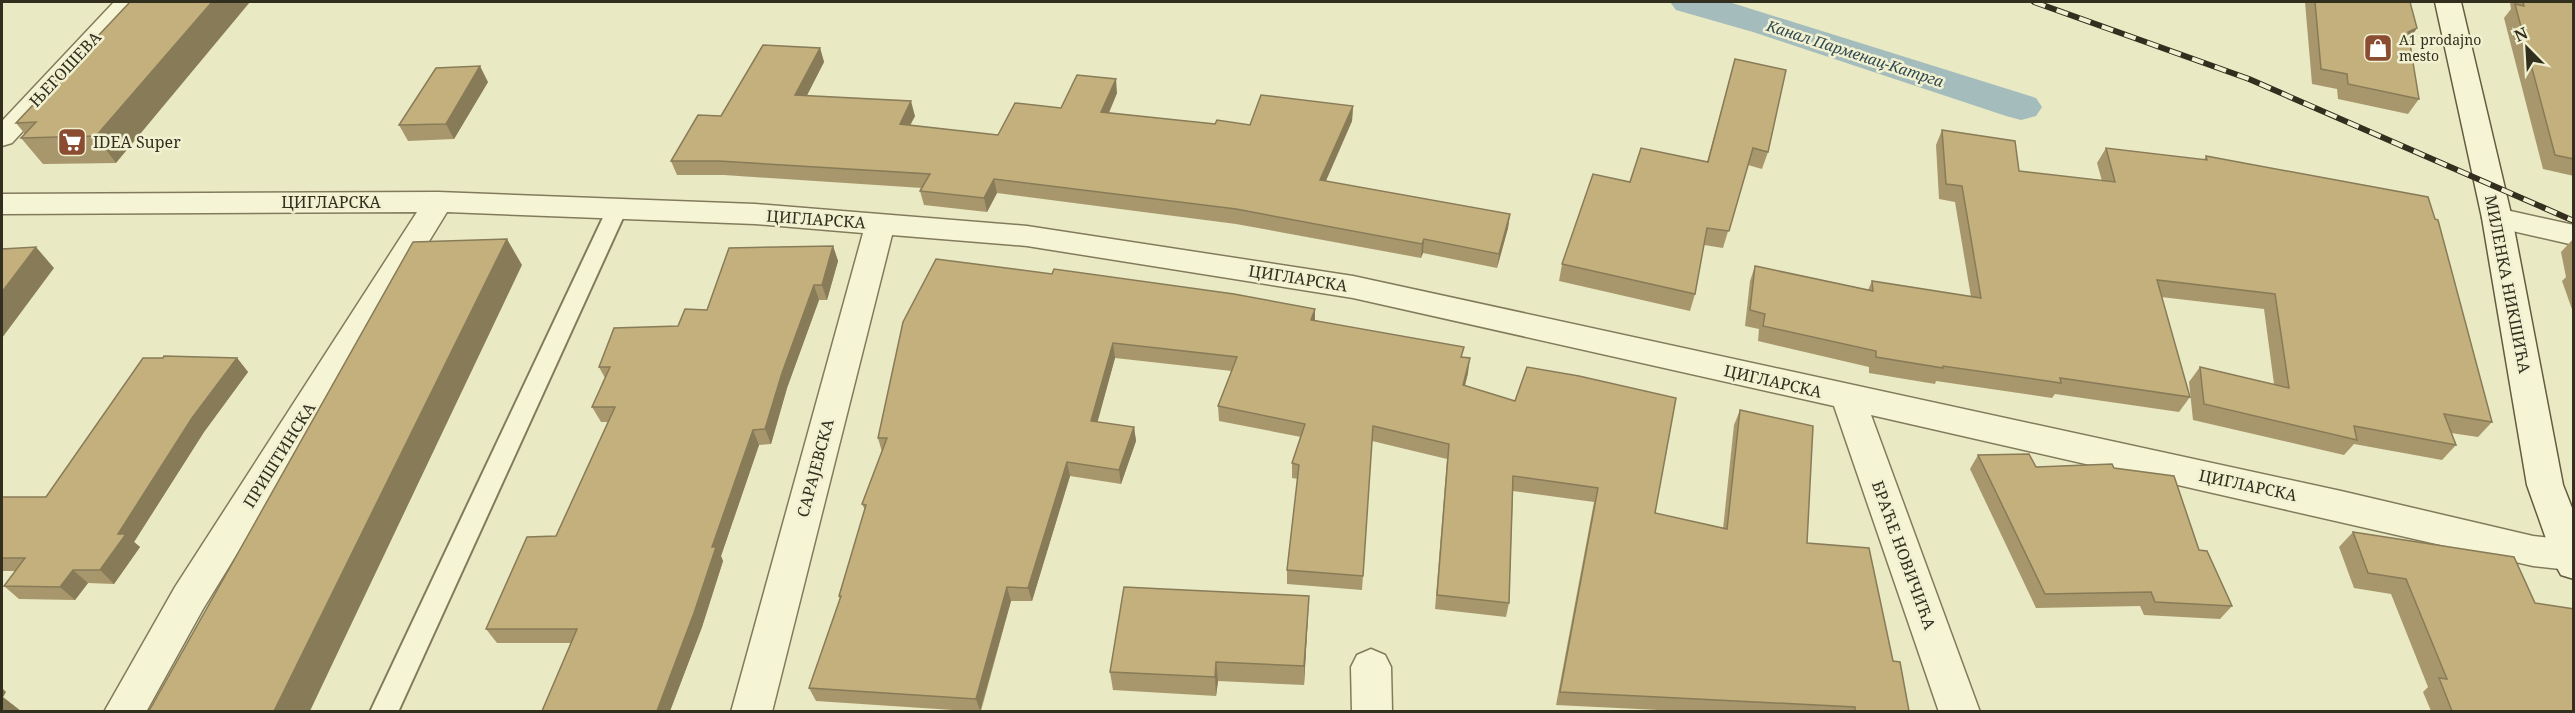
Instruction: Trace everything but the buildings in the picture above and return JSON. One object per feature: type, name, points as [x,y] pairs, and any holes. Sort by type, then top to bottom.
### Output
[{"type":"street","name":"ЊЕГОШЕВА","points":[[2,137],[128,2]]},
{"type":"street","name":"МИЛЕНКА НИКШИЋА","points":[[2448,2],[2497,218],[2545,485],[2571,560]]},
{"type":"street","name":"ЦИГЛАРСКА","points":[[2,204],[438,202],[755,214],[1027,236],[1353,287],[2341,506],[2571,560]]},
{"type":"street","name":"ПРИШТИНСКА","points":[[124,711],[189,598],[438,202]]},
{"type":"street","points":[[2497,218],[2574,235]]},
{"type":"street","name":"САРАЈЕВСКА","points":[[751,711],[880,224]]},
{"type":"street","name":"БРАЋЕ НОВИЧИЋА","points":[[1848,398],[1960,711]]},
{"type":"street","points":[[1371,666],[1372,711]]},
{"type":"lane","points":[[384,711],[617,209]]},
{"type":"waterway","name":"Канал Парменац-Катрга","points":[[1689,2],[1767,24],[2021,107]]},
{"type":"railway","points":[[2034,2],[2249,79],[2574,221]]},
{"type":"place","name":"A1 prodajno mesto","points":[[2378,48]]},
{"type":"place","name":"IDEA Super","points":[[72,142]]}]
